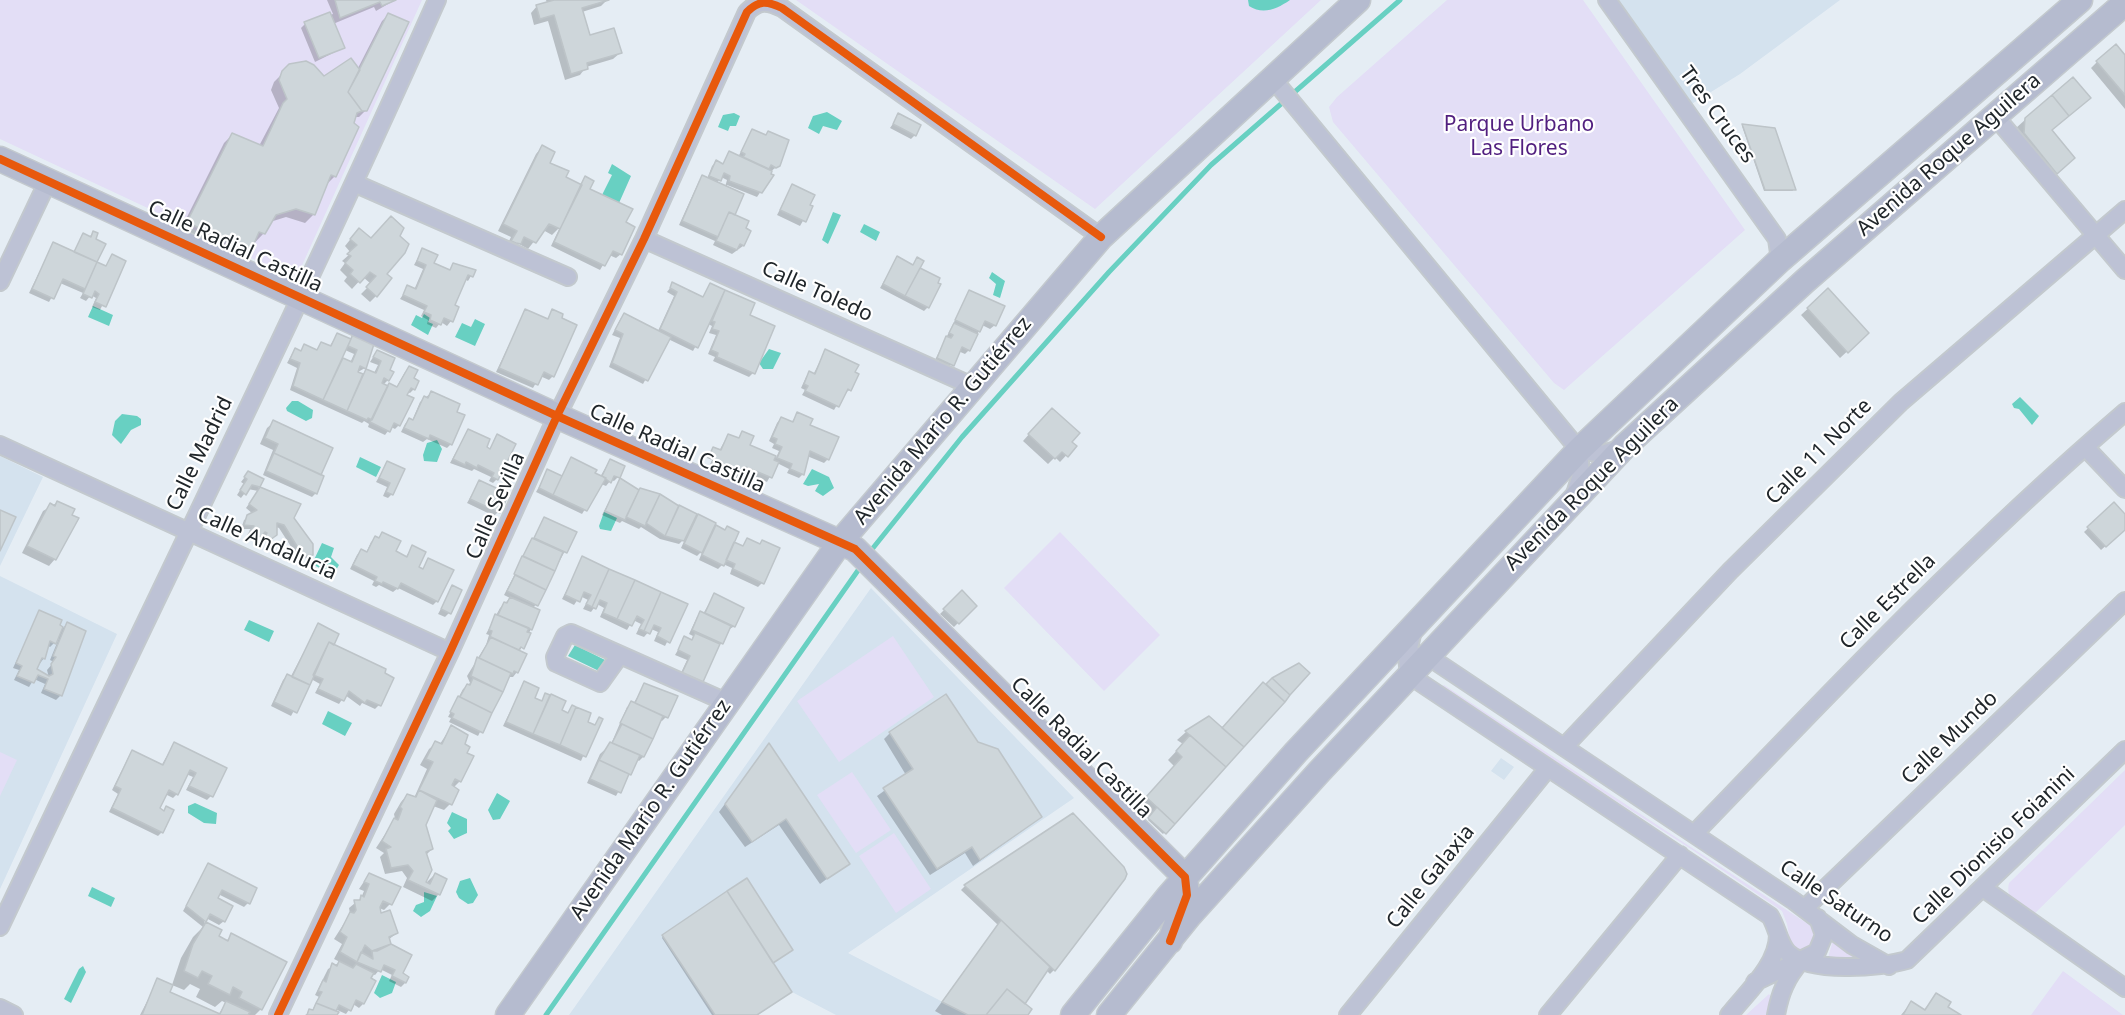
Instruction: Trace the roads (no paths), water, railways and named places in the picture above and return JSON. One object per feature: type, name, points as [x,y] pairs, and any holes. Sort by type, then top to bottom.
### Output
[{"type":"street","name":"Calle Madrid","points":[[0,927],[187,532],[303,298],[437,0]]},
{"type":"street","name":"Avenida Mario R. Gutiérrez","points":[[507,1015],[726,702],[972,386],[1101,237],[1276,84],[1358,0]]},
{"type":"street","name":"Tres Cruces","points":[[1607,0],[1777,239],[1780,260]]},
{"type":"street","name":"Avenida Roque Aguilera","points":[[1073,1015],[1185,877],[1370,673],[1579,450],[1780,260],[2080,0]]},
{"type":"street","name":"Calle Sevilla","points":[[278,1015],[450,652],[557,416],[644,239],[747,12],[755,3],[763,1],[782,8],[1101,237]]},
{"type":"street","name":"Avenida Roque Aguilera","points":[[1109,1015],[1170,941],[1414,663],[1625,446],[1994,115],[2125,3]]},
{"type":"street","points":[[1276,84],[1579,450],[1581,475],[1574,498]]},
{"type":"street","points":[[1994,115],[2125,270]]},
{"type":"street","name":"Calle Radial Castilla","points":[[0,159],[557,416],[848,545],[873,565],[1185,877]]},
{"type":"street","points":[[0,282],[48,181]]},
{"type":"street","points":[[354,183],[568,277]]},
{"type":"street","name":"Calle 11 Norte","points":[[1564,747],[1730,571],[1901,402],[2125,210]]},
{"type":"street","name":"Calle Toledo","points":[[644,239],[972,386]]},
{"type":"street","name":"Calle Estrella","points":[[1694,834],[1862,659],[2011,512],[2125,412]]},
{"type":"street","name":"Calle Andalucía","points":[[0,445],[450,652]]},
{"type":"street","points":[[1579,450],[1603,454],[1625,446]]},
{"type":"street","points":[[2085,447],[2125,489]]},
{"type":"street","name":"Calle Mundo","points":[[1812,913],[2125,601]]},
{"type":"street","points":[[1419,620],[1412,633],[1414,663],[1548,768],[1770,916],[1787,952],[1802,960]]},
{"type":"street","points":[[620,655],[726,702]]},
{"type":"street","points":[[1370,673],[1414,663]]},
{"type":"street","name":"Calle Saturno","points":[[1414,663],[1564,747],[1812,913],[1852,945],[1889,966]]},
{"type":"street","name":"Calle Dionisio Foianini","points":[[1889,966],[1907,960],[2125,750]]},
{"type":"street","name":"Calle Galaxia","points":[[1348,1015],[1548,768]]},
{"type":"street","points":[[1170,941],[1187,895],[1185,877],[1203,874],[1256,842]]},
{"type":"street","points":[[1548,1015],[1680,855]]},
{"type":"street","points":[[1983,888],[2125,988]]},
{"type":"street","points":[[1753,985],[1785,965],[1810,957],[1822,944],[1823,926],[1812,913]]},
{"type":"street","points":[[1730,1015],[1771,962],[1778,946],[1778,931]]},
{"type":"street","points":[[1776,1015],[1781,990],[1789,975],[1802,960]]},
{"type":"street","name":"Calle Saturno","points":[[1802,960],[1843,968],[1889,966]]},
{"type":"street","points":[[1753,985],[1781,990]]},
{"type":"street","points":[[0,1008],[14,1015]]},
{"type":"waterway","points":[[873,548],[962,437],[1109,272],[1211,165],[1400,0]]},
{"type":"waterway","points":[[546,1015],[859,569]]},
{"type":"park label","name":"Parque Urbano Las Flores","points":[[1519,137]]}]
